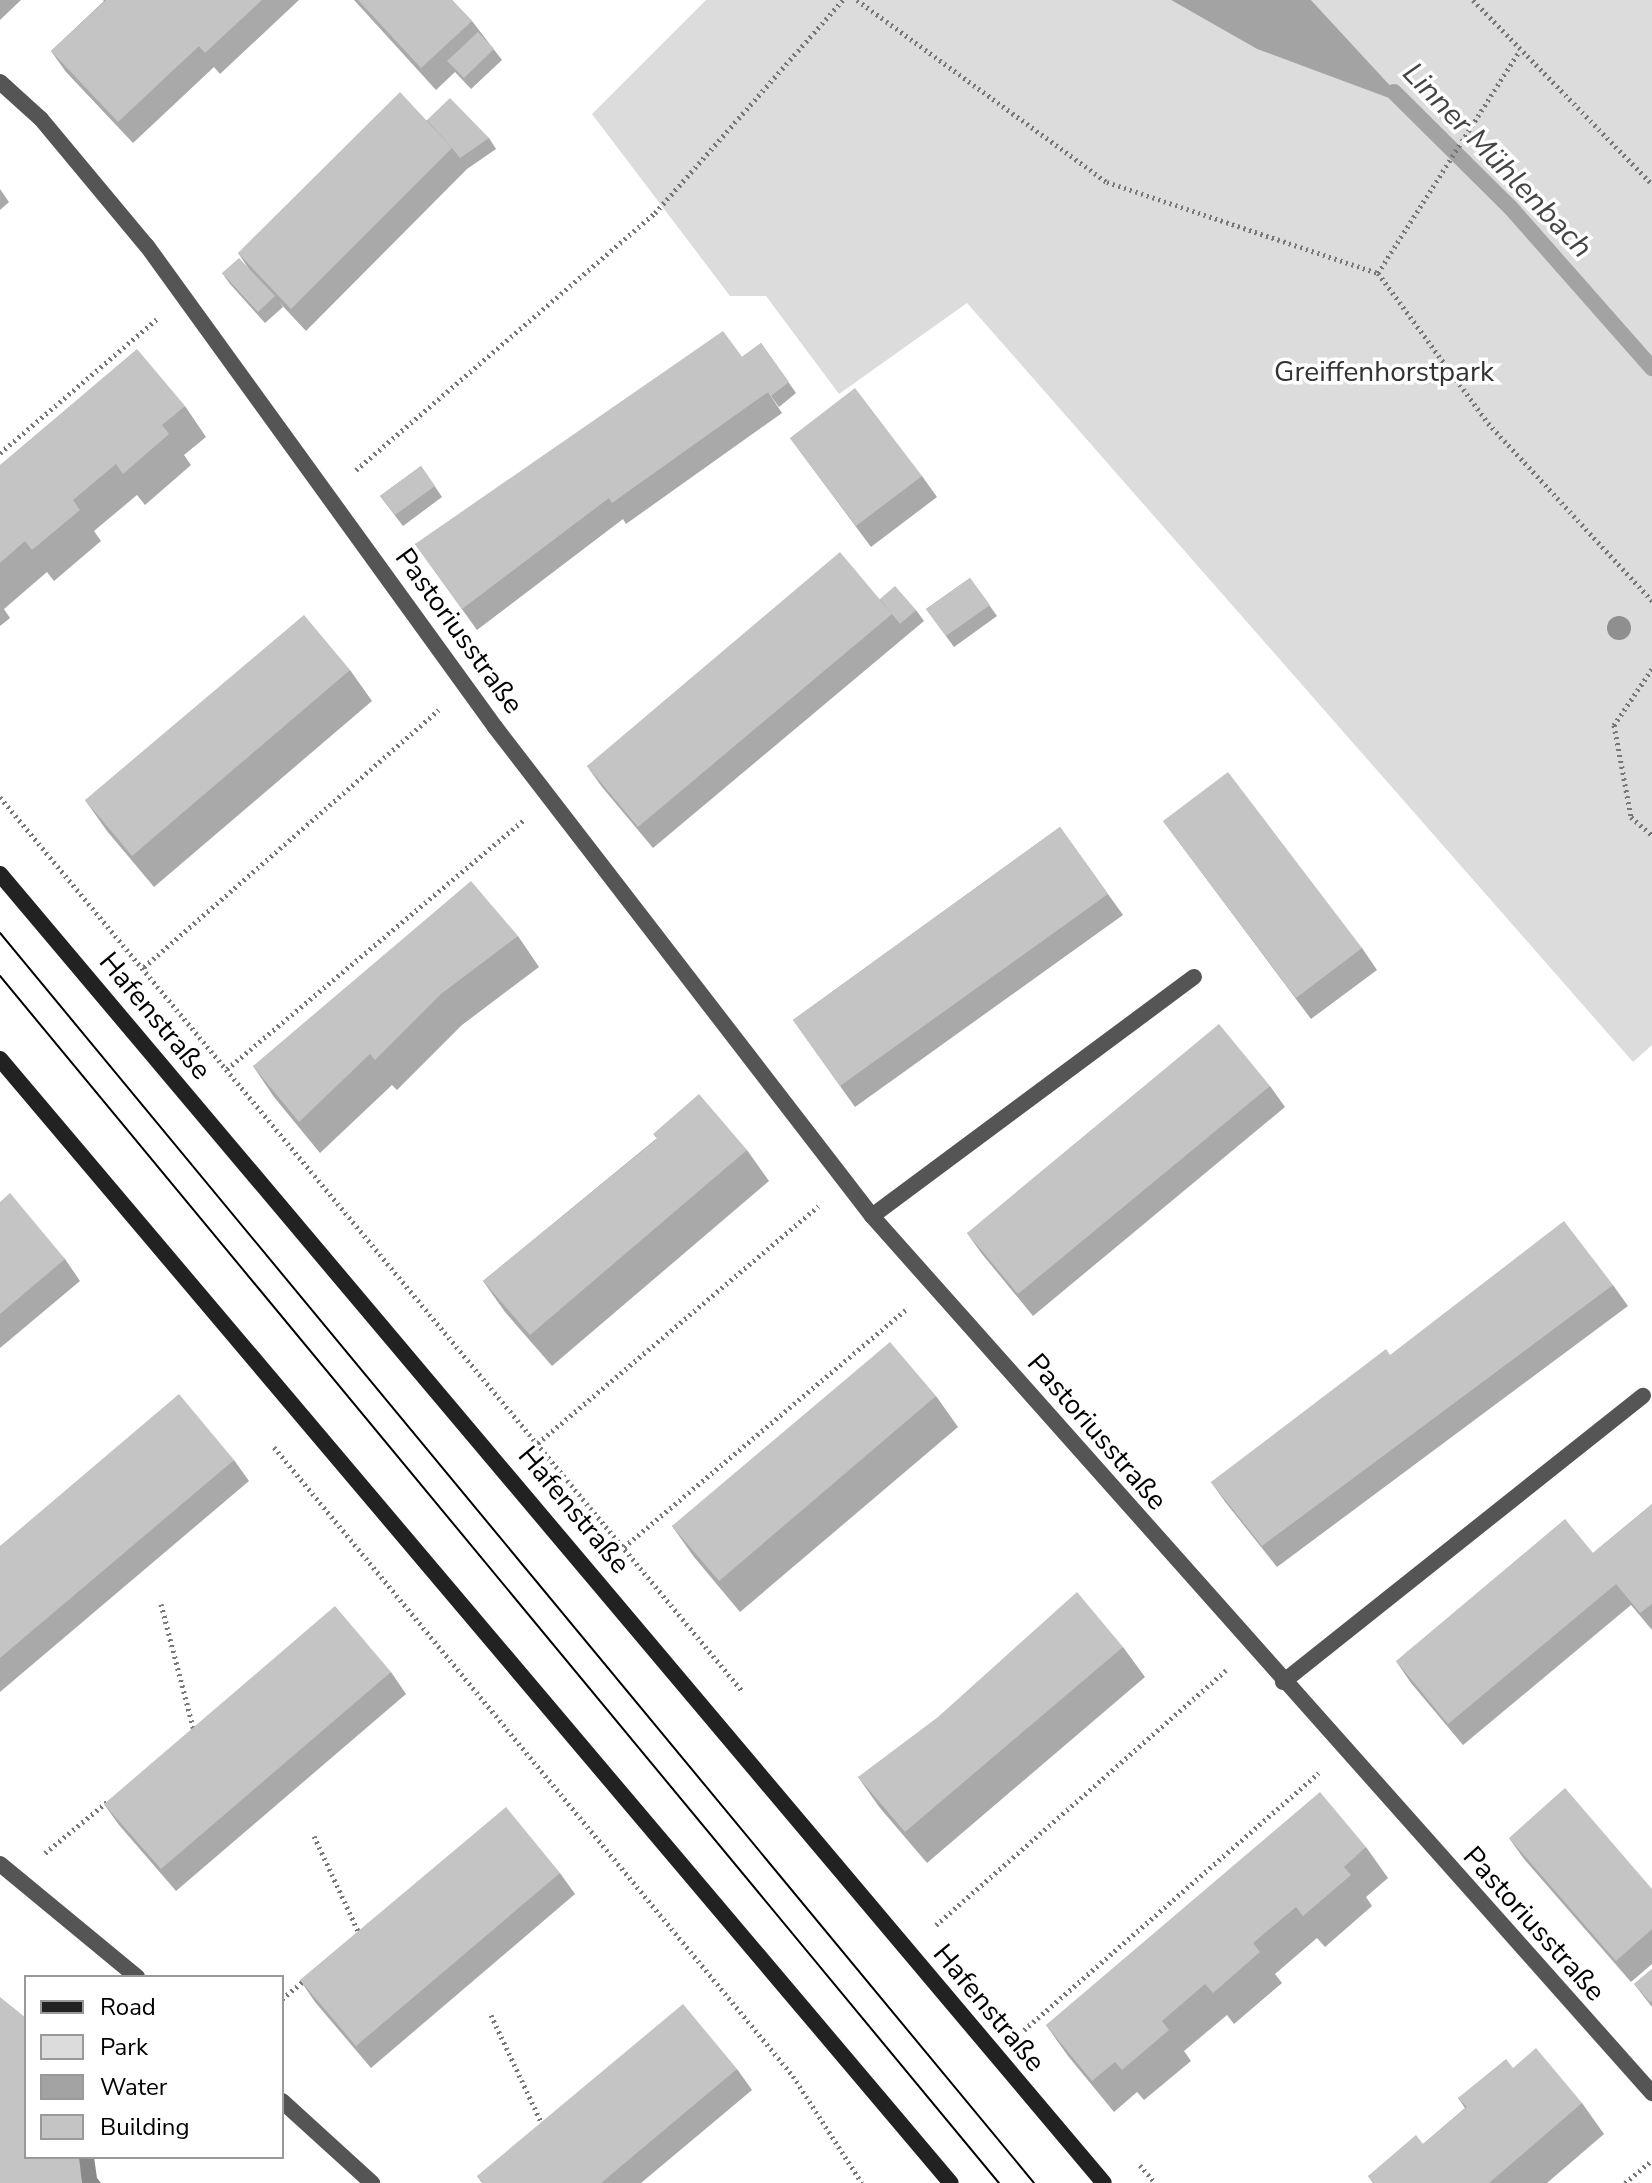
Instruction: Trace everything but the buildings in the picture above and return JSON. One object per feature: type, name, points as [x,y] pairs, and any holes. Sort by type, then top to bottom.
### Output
[{"type":"main road","name":"Hafenstraße","points":[[0,874],[1104,2183]]},
{"type":"main road","points":[[0,1059],[951,2183]]},
{"type":"street","name":"Pastoriusstraße","points":[[0,82],[41,119],[184,296],[466,686],[872,1216],[1344,1752],[1652,2093]]},
{"type":"street","points":[[872,1216],[1194,977]]},
{"type":"street","points":[[1283,1682],[1643,1396]]},
{"type":"street","points":[[0,1864],[135,1975]]},
{"type":"street","points":[[284,2103],[372,2183]]},
{"type":"path","points":[[329,494],[655,213],[843,0]]},
{"type":"path","points":[[857,0],[1107,182],[1378,273],[1488,423],[1652,601]]},
{"type":"path","points":[[1473,0],[1519,52],[1652,184]]},
{"type":"path","points":[[1378,273],[1486,98],[1519,52]]},
{"type":"path","points":[[0,453],[184,296]]},
{"type":"path","points":[[1652,669],[1614,725],[1631,817],[1652,835]]},
{"type":"path","points":[[144,967],[466,686]]},
{"type":"path","points":[[0,797],[755,1706]]},
{"type":"path","points":[[227,1069],[550,798]]},
{"type":"path","points":[[538,1443],[845,1182]]},
{"type":"path","points":[[624,1547],[934,1286]]},
{"type":"path","points":[[266,1437],[793,2076],[862,2183]]},
{"type":"path","points":[[161,1604],[194,1731]]},
{"type":"path","points":[[936,1926],[1253,1647]]},
{"type":"path","points":[[182,1741],[206,1721]]},
{"type":"path","points":[[1024,2030],[1344,1752]]},
{"type":"path","points":[[16,1877],[123,1789]]},
{"type":"path","points":[[314,1836],[360,1935]]},
{"type":"path","points":[[925,1914],[945,1937]]},
{"type":"path","points":[[349,1944],[371,1925]]},
{"type":"path","points":[[284,1997],[315,1972]]},
{"type":"path","points":[[491,2015],[543,2127]]},
{"type":"path","points":[[1014,2018],[1034,2041]]},
{"type":"path","points":[[532,2137],[554,2118]]},
{"type":"path","points":[[1135,2159],[1155,2183]]},
{"type":"path","points":[[1625,2183],[1652,2160]]},
{"type":"green space","name":"Greiffenhorstpark","points":[[706,0],[1171,0],[1257,49],[1406,103],[1311,0],[1652,0],[1652,1045],[1633,1062],[967,303],[839,394],[766,296],[730,296],[592,114]]},
{"type":"water","name":"Linner Mühlenbach","points":[[1171,0],[1311,0],[1408,105],[1257,49]]},
{"type":"waterway","name":"Linner Mühlenbach","points":[[1394,92],[1510,207],[1652,368]]},
{"type":"tram line","points":[[0,933],[1034,2183]]},
{"type":"tram line","points":[[0,976],[999,2183]]}]
